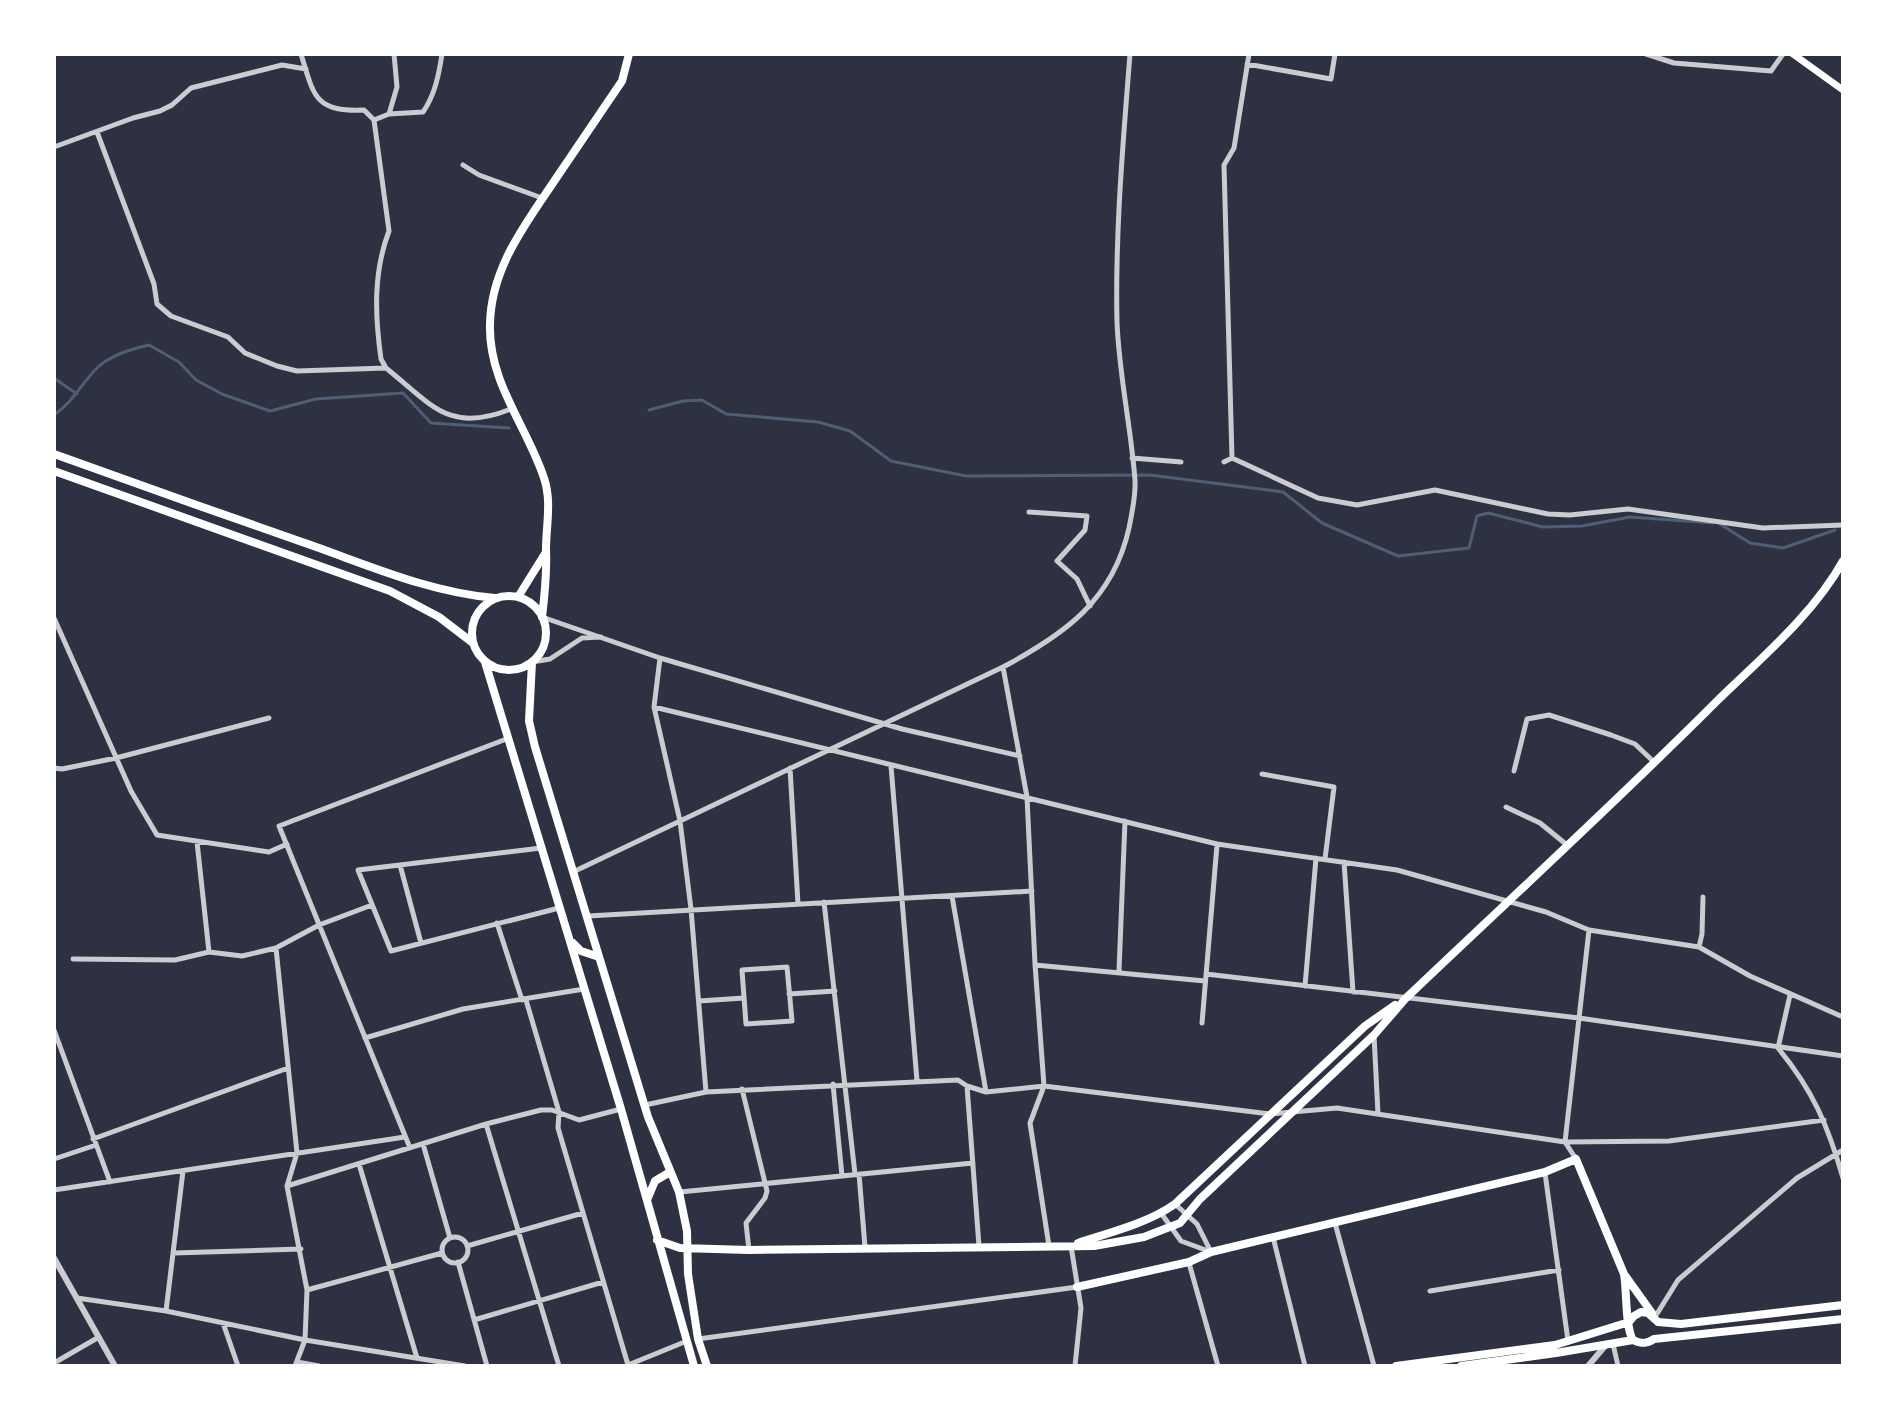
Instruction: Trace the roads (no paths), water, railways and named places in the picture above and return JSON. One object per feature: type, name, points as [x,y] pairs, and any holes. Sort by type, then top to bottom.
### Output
[{"type":"main road","points":[[542,617],[549,566],[546,552],[549,501],[544,478],[511,409],[494,360],[490,322],[499,276],[515,238],[622,81],[629,54]]},
{"type":"main road","points":[[1793,54],[1843,90]]},
{"type":"main road","points":[[54,454],[398,578],[467,596],[518,597],[528,601],[542,617],[546,629],[545,641],[532,662],[529,721],[644,1105],[679,1192],[687,1231],[688,1274],[698,1339],[707,1366]]},
{"type":"main road","points":[[54,471],[390,591],[439,617],[473,643],[485,662],[509,738],[621,1109],[694,1366]]},
{"type":"main road","points":[[518,597],[546,552]]},
{"type":"main road","points":[[657,1240],[688,1248],[749,1250],[1094,1246],[1144,1237],[1171,1227],[1188,1216],[1200,1199],[1374,1035],[1406,998],[1655,763],[1790,629],[1822,593],[1843,561]]},
{"type":"main road","points":[[473,643],[475,616],[495,598]]},
{"type":"main road","points":[[485,662],[509,670],[532,662]]},
{"type":"main road","points":[[568,936],[581,951],[599,957]]},
{"type":"main road","points":[[1071,1245],[1161,1213],[1175,1204],[1365,1026],[1406,998]]},
{"type":"main road","points":[[1077,1287],[1189,1262],[1211,1252],[1545,1172],[1576,1159],[1624,1274],[1656,1320],[1659,1332],[1654,1339]]},
{"type":"main road","points":[[647,1201],[655,1181],[670,1172]]},
{"type":"main road","points":[[1624,1274],[1629,1334],[1633,1340]]},
{"type":"main road","points":[[1396,1366],[1555,1345],[1629,1322],[1641,1312],[1656,1320],[1681,1324],[1843,1305]]},
{"type":"main road","points":[[1461,1366],[1633,1340],[1641,1343],[1654,1339],[1843,1319]]},
{"type":"street","points":[[301,54],[312,91],[327,107],[343,111],[364,110],[374,120],[389,231],[383,245],[375,289],[379,345],[386,368],[447,415],[479,420],[511,409]]},
{"type":"street","points":[[389,114],[397,87],[394,54]]},
{"type":"street","points":[[374,120],[389,114],[423,112],[439,75],[442,54]]},
{"type":"street","points":[[573,872],[1032,652],[1073,623],[1090,606],[1112,575],[1125,546],[1136,483],[1117,328],[1116,278],[1130,54]]},
{"type":"street","points":[[1232,458],[1224,165],[1234,148],[1249,54]]},
{"type":"street","points":[[1247,64],[1331,79],[1335,54]]},
{"type":"street","points":[[1646,54],[1674,63],[1771,71],[1783,54]]},
{"type":"street","points":[[54,147],[160,111],[191,88],[282,65],[306,69]]},
{"type":"street","points":[[97,132],[149,272],[157,304],[171,316],[228,337],[245,353],[297,371],[386,368]]},
{"type":"street","points":[[463,165],[479,175],[543,199]]},
{"type":"street","points":[[1132,458],[1181,462]]},
{"type":"street","points":[[1224,462],[1232,458]]},
{"type":"street","points":[[1232,458],[1318,498],[1357,505],[1435,490],[1548,514],[1628,509],[1763,528],[1843,525]]},
{"type":"street","points":[[1029,512],[1087,516],[1085,530],[1057,561],[1077,579],[1090,606]]},
{"type":"street","points":[[542,617],[660,658],[883,723],[1020,756]]},
{"type":"street","points":[[54,618],[131,791],[157,835],[269,852],[287,844]]},
{"type":"street","points":[[532,662],[550,659],[582,638],[603,637]]},
{"type":"street","points":[[660,658],[654,707],[680,821],[691,909],[706,1092]]},
{"type":"street","points":[[1003,667],[1027,797],[1044,1086],[1030,1123],[1050,1247]]},
{"type":"street","points":[[654,707],[1217,844],[1397,870],[1546,912],[1589,930],[1699,947],[1750,976],[1843,1017]]},
{"type":"street","points":[[1514,771],[1527,719],[1549,715],[1635,744],[1655,763]]},
{"type":"street","points":[[54,768],[116,758],[269,718]]},
{"type":"street","points":[[410,1148],[279,826],[509,738]]},
{"type":"street","points":[[891,766],[917,1081]]},
{"type":"street","points":[[790,768],[798,904]]},
{"type":"street","points":[[1262,774],[1334,787],[1325,859]]},
{"type":"street","points":[[1506,807],[1540,823],[1567,845]]},
{"type":"street","points":[[1119,971],[1125,821]]},
{"type":"street","points":[[197,841],[209,952]]},
{"type":"street","points":[[1202,1023],[1217,844]]},
{"type":"street","points":[[542,848],[358,870],[391,951],[559,908]]},
{"type":"street","points":[[1305,986],[1316,858]]},
{"type":"street","points":[[1344,862],[1353,992]]},
{"type":"street","points":[[400,865],[421,943]]},
{"type":"street","points":[[587,916],[1032,891]]},
{"type":"street","points":[[952,896],[986,1092]]},
{"type":"street","points":[[1699,947],[1703,897]]},
{"type":"street","points":[[824,902],[865,1247]]},
{"type":"street","points":[[73,959],[175,960],[209,952],[242,956],[276,948],[319,925],[372,905]]},
{"type":"street","points":[[497,923],[559,1112],[558,1128],[627,1366],[687,1341]]},
{"type":"street","points":[[1576,1159],[1565,1142],[1589,930]]},
{"type":"street","points":[[276,948],[297,1153],[287,1186],[307,1290],[305,1340],[296,1364],[319,1366]]},
{"type":"street","points":[[1035,964],[1305,986],[1579,1018],[1843,1056]]},
{"type":"street","points":[[787,967],[789,994],[792,1021],[746,1024],[742,970],[787,967]]},
{"type":"street","points":[[365,1038],[463,1009],[584,989]]},
{"type":"street","points":[[789,994],[835,991]]},
{"type":"street","points":[[1790,995],[1778,1048],[1813,1096],[1843,1178]]},
{"type":"street","points":[[699,1001],[744,998]]},
{"type":"street","points":[[54,1030],[110,1182]]},
{"type":"street","points":[[1374,1035],[1378,1114]]},
{"type":"street","points":[[54,1159],[288,1068]]},
{"type":"street","points":[[644,1105],[706,1092],[742,1089],[958,1080],[986,1092],[1044,1086],[1270,1114],[1337,1108],[1565,1142],[1669,1141],[1824,1120]]},
{"type":"street","points":[[833,1084],[842,1176]]},
{"type":"street","points":[[967,1086],[979,1247]]},
{"type":"street","points":[[742,1089],[765,1183],[765,1198],[746,1223],[749,1250]]},
{"type":"street","points":[[287,1186],[541,1110],[559,1112],[579,1120],[621,1109]]},
{"type":"street","points":[[486,1124],[559,1366]]},
{"type":"street","points":[[54,1190],[406,1137]]},
{"type":"street","points":[[423,1144],[450,1238]]},
{"type":"street","points":[[1656,1320],[1678,1280],[1797,1178],[1843,1150]]},
{"type":"street","points":[[679,1192],[973,1163]]},
{"type":"street","points":[[359,1164],[417,1358]]},
{"type":"street","points":[[166,1311],[183,1171]]},
{"type":"street","points":[[1545,1172],[1568,1341]]},
{"type":"street","points":[[1175,1204],[1197,1224],[1211,1252]]},
{"type":"street","points":[[467,1246],[583,1213]]},
{"type":"street","points":[[1161,1213],[1181,1241],[1211,1252]]},
{"type":"street","points":[[1335,1222],[1374,1366]]},
{"type":"street","points":[[1273,1237],[1305,1366]]},
{"type":"street","points":[[450,1238],[458,1238],[467,1246],[466,1256],[458,1262],[448,1261],[442,1253],[443,1244],[450,1238]]},
{"type":"street","points":[[1071,1245],[1081,1308],[1075,1366]]},
{"type":"street","points":[[174,1253],[301,1249]]},
{"type":"street","points":[[307,1290],[442,1253]]},
{"type":"street","points":[[54,1258],[115,1366]]},
{"type":"street","points":[[458,1262],[487,1366]]},
{"type":"street","points":[[1189,1262],[1218,1366]]},
{"type":"street","points":[[1430,1291],[1559,1270]]},
{"type":"street","points":[[474,1320],[603,1282]]},
{"type":"street","points":[[698,1339],[1077,1287]]},
{"type":"street","points":[[77,1298],[166,1311],[305,1340],[465,1366]]},
{"type":"street","points":[[223,1323],[238,1366]]},
{"type":"street","points":[[54,1363],[99,1337]]},
{"type":"street","points":[[1588,1366],[1610,1345],[1618,1366]]},
{"type":"waterway","points":[[54,415],[102,363],[149,345],[179,362],[196,380],[222,394],[270,411],[316,399],[403,393],[431,423],[509,428]]},
{"type":"waterway","points":[[54,378],[77,394]]},
{"type":"waterway","points":[[649,410],[683,401],[702,400],[726,414],[818,422],[850,431],[891,461],[966,476],[1150,475],[1283,492],[1322,523],[1398,556],[1469,548],[1477,516],[1488,513],[1543,527],[1582,526],[1630,517],[1713,523]]},
{"type":"waterway","points":[[1720,524],[1750,543],[1783,548],[1835,530]]}]
